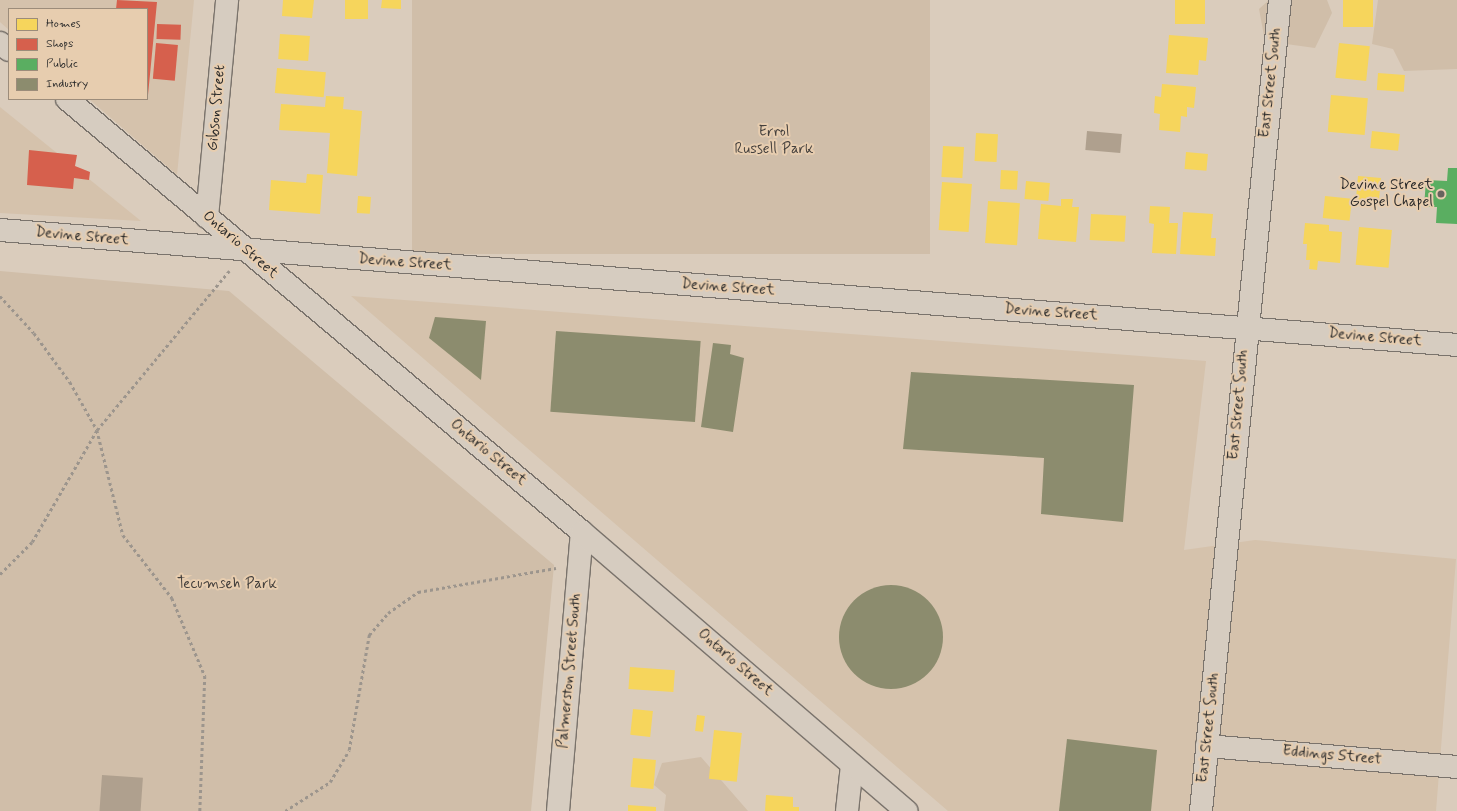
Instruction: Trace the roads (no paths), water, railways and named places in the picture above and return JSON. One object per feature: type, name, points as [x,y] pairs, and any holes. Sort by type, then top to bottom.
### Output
[{"type":"street","name":"Gibson Street","points":[[207,217],[227,0]]},
{"type":"street","name":"East Street South","points":[[1201,811],[1280,0]]},
{"type":"street","points":[[0,43],[8,49]]},
{"type":"street","name":"Ontario Street","points":[[68,100],[582,532],[906,811]]},
{"type":"street","name":"Devine Street","points":[[0,230],[246,251],[1457,345]]},
{"type":"street","name":"Palmerston Street South","points":[[558,811],[582,532]]},
{"type":"street","name":"Eddings Street","points":[[1207,746],[1457,767]]},
{"type":"street","points":[[847,811],[852,765]]},
{"type":"place","name":"Devine Street Gospel Chapel","points":[[1441,194]]},
{"type":"park label","name":"Errol Russell Park","points":[[774,140]]},
{"type":"park label","name":"Tecumseh Park","points":[[227,585]]}]
